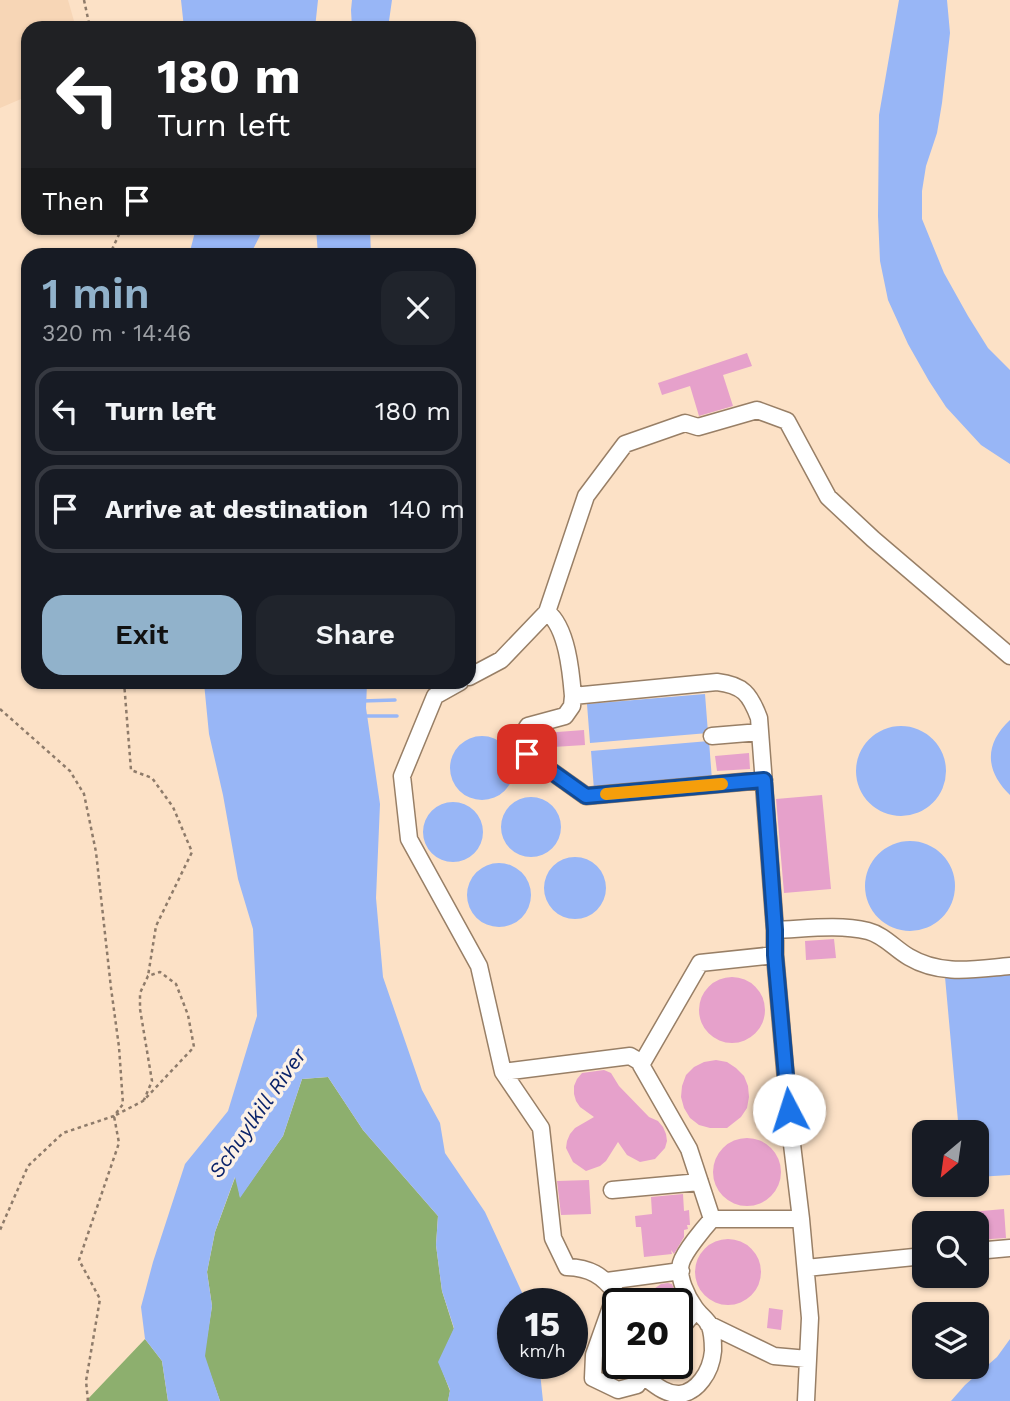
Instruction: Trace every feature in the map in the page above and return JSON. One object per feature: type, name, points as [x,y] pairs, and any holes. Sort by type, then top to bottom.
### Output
[{"type":"lane","points":[[476,673],[501,660],[547,612],[586,496],[625,444],[685,423],[698,427],[757,410],[787,421],[828,497],[1010,656]]},
{"type":"lane","points":[[547,612],[554,617],[571,667],[572,706],[565,716],[528,726],[525,731],[527,754],[586,796],[764,780]]},
{"type":"lane","points":[[573,696],[717,682],[732,683],[744,691],[754,703],[760,718],[775,955],[810,1318],[806,1401]]},
{"type":"lane","points":[[448,689],[435,696],[402,776],[409,839],[480,966],[503,1072],[541,1128],[553,1238],[567,1267],[584,1268],[607,1281],[612,1288]]},
{"type":"lane","points":[[712,736],[760,732]]},
{"type":"lane","points":[[775,930],[846,927],[871,932],[922,964],[959,971],[1010,966]]},
{"type":"lane","points":[[642,1063],[700,963],[775,955]]},
{"type":"lane","points":[[503,1072],[631,1056],[642,1063],[689,1149],[712,1219]]},
{"type":"lane","points":[[612,1190],[700,1182]]},
{"type":"lane","points":[[653,1379],[658,1387],[681,1397],[697,1387],[711,1366],[712,1334],[708,1324],[687,1296],[681,1278],[680,1263],[705,1226],[712,1219],[802,1219]]},
{"type":"lane","points":[[989,1250],[1010,1248]]},
{"type":"lane","points":[[806,1268],[912,1257]]},
{"type":"lane","points":[[607,1281],[681,1271]]},
{"type":"lane","points":[[693,1314],[696,1310]]},
{"type":"lane","points":[[708,1324],[774,1356],[808,1359]]},
{"type":"lane","points":[[602,1332],[594,1355],[593,1378],[618,1390],[637,1385],[641,1379]]},
{"type":"path","points":[[84,0],[88,21]]},
{"type":"path","points":[[125,689],[131,770],[152,778],[159,787],[173,807],[192,852],[156,926],[148,976],[140,993],[140,1009],[152,1080],[144,1100]]},
{"type":"path","points":[[0,709],[69,771],[84,794],[96,852],[123,1104],[114,1116],[119,1143],[79,1260],[100,1299],[86,1381],[88,1401]]},
{"type":"path","points":[[0,1230],[28,1166],[63,1133],[114,1116],[144,1100],[194,1046],[176,984],[160,972],[148,976]]},
{"type":"shaded area","points":[[0,0],[68,0],[74,21],[21,21],[21,99],[0,108]]},
{"type":"green space","points":[[328,1077],[363,1130],[438,1216],[436,1245],[442,1291],[454,1329],[439,1362],[450,1391],[448,1401],[220,1401],[204,1356],[212,1306],[207,1272],[215,1232],[236,1175],[240,1197],[283,1136],[302,1079]]},
{"type":"green space","points":[[145,1339],[162,1361],[168,1401],[86,1401]]},
{"type":"water","points":[[181,0],[318,0],[316,21],[183,21]]},
{"type":"water","points":[[352,0],[392,0],[389,21],[352,21]]},
{"type":"water","points":[[899,0],[947,0],[950,33],[937,133],[926,166],[922,191],[922,219],[944,273],[968,316],[988,348],[1010,370],[1010,464],[981,445],[946,407],[908,344],[888,300],[880,261],[879,115]]},
{"type":"water","points":[[194,235],[260,235],[254,248],[191,248]]},
{"type":"water","points":[[317,235],[370,235],[371,248],[317,248]]},
{"type":"water","name":"Schuylkill River","points":[[205,689],[367,689],[366,708],[380,804],[376,898],[383,977],[422,1090],[440,1123],[445,1153],[485,1212],[520,1288],[497,1288],[497,1379],[541,1379],[543,1401],[448,1401],[450,1390],[438,1362],[454,1328],[442,1291],[436,1245],[438,1216],[363,1130],[328,1077],[302,1079],[283,1136],[240,1198],[235,1177],[215,1232],[207,1272],[212,1306],[205,1356],[220,1401],[168,1401],[162,1361],[145,1339],[141,1307],[185,1164],[228,1111],[257,1016],[253,929],[238,879],[209,734]]},
{"type":"water","points":[[705,694],[708,733],[590,743],[587,704]]},
{"type":"water","points":[[1010,720],[1010,795],[996,777],[991,758],[996,738]]},
{"type":"water","points":[[901,726],[918,730],[933,739],[942,754],[946,771],[942,788],[933,803],[918,812],[901,816],[884,812],[869,803],[860,788],[856,771],[860,754],[869,739],[884,730]]},
{"type":"water","points":[[476,736],[488,736],[505,745],[512,756],[512,780],[505,791],[488,800],[476,800],[464,795],[455,786],[450,774],[450,762],[455,750],[464,741]]},
{"type":"water","points":[[709,741],[712,780],[594,790],[591,751]]},
{"type":"water","points":[[525,797],[537,797],[553,805],[559,815],[559,839],[553,849],[537,857],[525,857],[509,849],[501,833],[501,821],[509,805]]},
{"type":"water","points":[[447,802],[459,802],[478,815],[483,832],[481,844],[470,857],[459,862],[447,862],[428,849],[423,838],[423,826],[436,807]]},
{"type":"water","points":[[910,841],[927,845],[942,854],[951,869],[955,886],[951,903],[942,918],[927,927],[910,931],[893,927],[878,918],[869,903],[865,886],[869,869],[878,854],[893,845]]},
{"type":"water","points":[[575,857],[587,859],[597,866],[604,876],[604,900],[597,910],[587,917],[575,919],[563,917],[553,910],[546,900],[544,888],[546,876],[553,866],[563,859]]},
{"type":"water","points":[[499,863],[522,872],[531,895],[522,918],[499,927],[476,918],[467,895],[476,872]]},
{"type":"water","points":[[1010,972],[1010,1175],[989,1176],[989,1120],[958,1120],[945,977]]},
{"type":"water","points":[[1010,1339],[1010,1401],[951,1401],[972,1379],[989,1379],[989,1364]]},
{"type":"building","points":[[747,353],[752,366],[723,375],[733,406],[699,416],[690,386],[662,395],[658,383]]},
{"type":"building","points":[[584,730],[585,745],[537,748],[536,735]]},
{"type":"building","points":[[749,753],[750,769],[717,771],[715,756]]},
{"type":"building","points":[[822,795],[831,889],[784,893],[776,799]]},
{"type":"building","points":[[834,939],[836,958],[806,960],[805,941]]},
{"type":"building","points":[[732,977],[745,979],[755,987],[763,997],[763,1023],[755,1033],[745,1041],[732,1043],[719,1041],[709,1033],[701,1023],[699,1010],[701,997],[709,987],[719,979]]},
{"type":"building","points":[[704,1062],[727,1062],[736,1068],[744,1076],[748,1086],[747,1108],[741,1117],[727,1128],[699,1125],[690,1118],[681,1097],[686,1075]]},
{"type":"building","points":[[604,1070],[611,1073],[619,1086],[649,1117],[658,1121],[667,1141],[665,1148],[655,1159],[640,1162],[627,1155],[618,1142],[606,1161],[586,1171],[573,1162],[566,1148],[575,1128],[594,1117],[576,1101],[574,1086],[582,1073]]},
{"type":"building","points":[[747,1138],[760,1141],[771,1148],[778,1159],[781,1172],[778,1185],[771,1196],[760,1203],[747,1206],[734,1203],[723,1196],[716,1185],[713,1172],[716,1159],[723,1148],[734,1141]]},
{"type":"building","points":[[589,1180],[591,1214],[561,1215],[557,1181]]},
{"type":"building","points":[[683,1194],[684,1211],[689,1210],[690,1225],[684,1230],[684,1237],[674,1254],[671,1250],[672,1254],[644,1257],[641,1227],[636,1227],[635,1216],[652,1214],[651,1197]]},
{"type":"building","points":[[1004,1209],[1006,1238],[989,1239],[989,1211],[982,1211]]},
{"type":"building","points":[[728,1239],[741,1242],[751,1249],[758,1259],[761,1272],[758,1285],[751,1295],[741,1302],[728,1305],[715,1302],[705,1295],[698,1285],[695,1272],[698,1259],[705,1249],[715,1242]]},
{"type":"building","points":[[661,1284],[672,1284],[674,1288],[655,1288]]},
{"type":"building","points":[[769,1308],[783,1310],[781,1330],[767,1328]]},
{"type":"waterway","points":[[362,701],[395,700]]},
{"type":"waterway","points":[[364,716],[397,716]]},
{"type":"slow traffic","points":[[606,794],[722,784]]},
{"type":"route","points":[[527,754],[586,796],[764,780],[775,955],[789,1110]]}]
